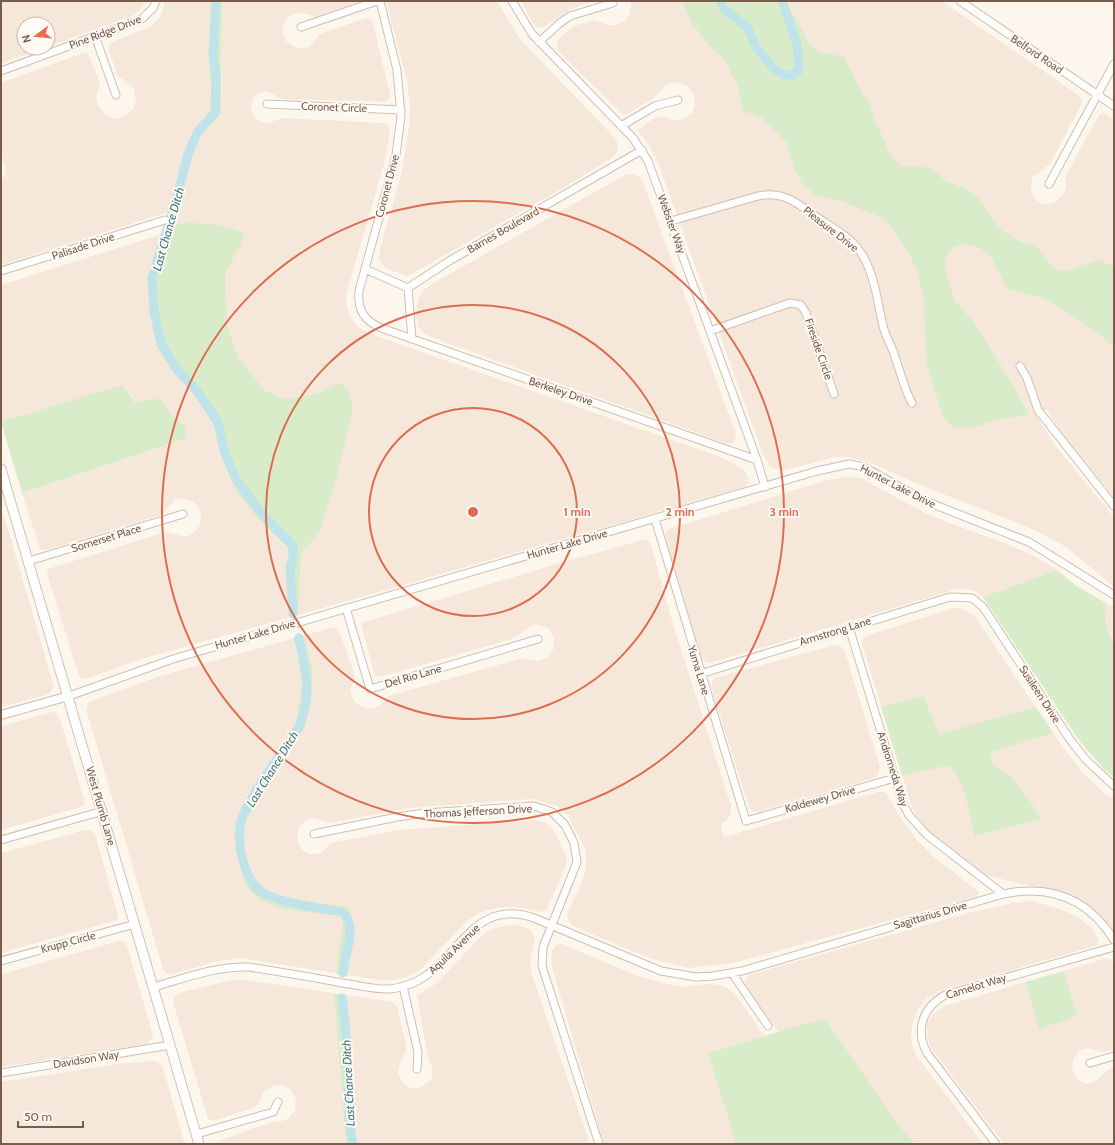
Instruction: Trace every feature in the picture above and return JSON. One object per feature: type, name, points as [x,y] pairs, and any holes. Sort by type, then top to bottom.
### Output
[{"type":"main road","name":"West Plumb Lane","points":[[1,469],[5,495],[29,561],[199,1144]]},
{"type":"street","name":"Pine Ridge Drive","points":[[1,71],[142,19],[151,11],[156,1]]},
{"type":"street","points":[[301,27],[378,1]]},
{"type":"street","name":"Coronet Drive","points":[[378,1],[397,70],[401,110],[396,155],[358,299],[364,318],[376,326],[412,339]]},
{"type":"street","name":"Webster Way","points":[[512,1],[523,21],[539,42],[621,126],[642,150],[648,161],[757,460],[765,487]]},
{"type":"street","name":"Belford Road","points":[[960,1],[1114,106]]},
{"type":"street","points":[[539,42],[570,16],[613,3]]},
{"type":"street","points":[[95,36],[116,95]]},
{"type":"street","points":[[1049,184],[1114,64]]},
{"type":"street","points":[[621,126],[655,106],[668,101],[678,100]]},
{"type":"street","name":"Coronet Circle","points":[[267,104],[401,110]]},
{"type":"street","name":"Barnes Boulevard","points":[[408,288],[449,261],[642,150]]},
{"type":"street","name":"Pleasure Drive","points":[[671,221],[758,196],[768,194],[783,195],[794,201],[843,236],[859,249],[867,264],[883,329],[893,351],[906,393],[912,403]]},
{"type":"street","name":"Palisade Drive","points":[[1,271],[165,220]]},
{"type":"street","points":[[365,269],[408,288],[412,339]]},
{"type":"street","name":"Fireside Circle","points":[[710,331],[790,303],[801,305],[806,313],[834,394]]},
{"type":"street","name":"Berkeley Drive","points":[[412,339],[757,460]]},
{"type":"street","points":[[1020,366],[1027,378],[1038,410],[1114,506]]},
{"type":"street","name":"Hunter Lake Drive","points":[[1,715],[69,696],[173,659],[841,465],[849,464],[864,467],[925,501],[1029,542],[1114,595]]},
{"type":"street","name":"Somerset Place","points":[[29,561],[183,514]]},
{"type":"street","name":"Yuma Lane","points":[[655,519],[700,674],[746,821]]},
{"type":"street","name":"Armstrong Lane","points":[[700,674],[950,597],[972,598]]},
{"type":"street","name":"Susileen Drive","points":[[972,598],[983,606],[1071,741],[1086,760],[1114,786]]},
{"type":"street","name":"Del Rio Lane","points":[[346,608],[370,688],[538,639]]},
{"type":"street","name":"Andromeda Way","points":[[849,627],[903,804],[918,826],[1004,894]]},
{"type":"street","name":"Koldewey Drive","points":[[746,821],[895,778]]},
{"type":"street","name":"Thomas Jefferson Drive","points":[[314,834],[397,816],[534,806],[544,808],[552,812],[565,825],[577,852],[574,871],[543,947],[542,966],[599,1144]]},
{"type":"street","points":[[1,840],[103,811]]},
{"type":"street","name":"Sagittarius Drive","points":[[732,973],[1004,894],[1035,890],[1064,896],[1088,910],[1099,920],[1114,940]]},
{"type":"street","name":"Aquila Avenue","points":[[154,987],[220,968],[235,966],[249,967],[377,989],[403,986],[427,976],[473,928],[494,916],[518,914],[552,925],[661,971],[696,976],[732,973]]},
{"type":"street","name":"Krupp Circle","points":[[1,961],[135,924]]},
{"type":"street","name":"Camelot Way","points":[[996,1144],[927,1053],[921,1036],[922,1020],[925,1012],[937,999],[945,995],[1114,947]]},
{"type":"street","points":[[732,973],[768,1026]]},
{"type":"street","points":[[403,986],[418,1052],[417,1069]]},
{"type":"street","name":"Davidson Way","points":[[1,1072],[170,1045]]},
{"type":"street","points":[[1090,1063],[1114,1056]]},
{"type":"street","points":[[197,1134],[273,1112],[278,1102]]},
{"type":"shaded area","points":[[1,1],[146,1],[139,11],[132,16],[56,44],[56,16],[16,16],[16,56],[22,56],[1,64]]},
{"type":"shaded area","points":[[165,1],[214,1],[210,63],[212,101],[210,110],[195,129],[190,139],[166,213],[1,265],[1,181],[5,175],[6,166],[1,156],[1,83],[83,53],[88,54],[100,83],[96,97],[98,106],[106,115],[115,119],[126,115],[134,108],[136,100],[134,89],[117,75],[108,47],[110,43],[152,26],[161,15]]},
{"type":"shaded area","points":[[222,1],[363,1],[316,17],[296,13],[289,17],[283,25],[283,34],[286,41],[294,47],[309,47],[320,34],[366,18],[372,20],[390,94],[389,99],[386,102],[282,99],[267,91],[259,93],[253,98],[251,107],[254,116],[259,121],[267,123],[283,118],[383,123],[387,124],[389,128],[390,133],[384,164],[346,295],[347,307],[351,318],[358,327],[368,333],[723,458],[744,470],[748,477],[749,483],[745,487],[298,615],[301,554],[172,227],[194,148],[200,137],[212,124],[222,99]]},
{"type":"shaded area","points":[[386,1],[497,1],[519,38],[614,137],[618,144],[617,151],[613,157],[568,185],[408,276],[386,269],[379,260],[380,250],[402,171],[409,127],[410,107],[407,81]]},
{"type":"shaded area","points":[[521,1],[593,1],[569,10],[544,27],[539,28],[532,22]]},
{"type":"shaded area","points":[[630,1],[942,1],[1081,97],[1082,103],[1050,164],[1032,178],[1031,190],[1034,199],[1044,204],[1054,203],[1062,196],[1066,188],[1066,175],[1099,115],[1103,112],[1114,120],[1114,497],[1064,437],[1047,410],[1035,413],[1054,444],[1114,517],[1114,587],[1066,547],[1035,530],[920,485],[871,463],[848,457],[835,457],[782,471],[770,467],[763,454],[657,160],[651,148],[638,131],[655,118],[661,116],[678,121],[685,118],[692,113],[695,104],[694,94],[687,86],[676,82],[666,85],[654,98],[624,116],[557,50],[558,39],[574,26],[594,20],[609,25],[617,25],[625,20],[629,15],[631,6]]},
{"type":"shaded area","points":[[633,174],[639,177],[643,182],[736,434],[735,440],[732,443],[728,444],[433,338],[425,334],[419,328],[416,316],[418,300],[422,291],[430,285],[625,175]]},
{"type":"shaded area","points":[[162,234],[149,279],[149,301],[156,344],[167,363],[195,395],[215,426],[227,470],[237,493],[260,521],[287,547],[290,558],[291,617],[145,658],[89,678],[82,679],[79,676],[47,574],[48,569],[165,532],[187,537],[200,525],[201,516],[199,507],[192,501],[181,498],[175,500],[161,515],[45,550],[40,549],[22,493],[187,438],[185,426],[171,415],[161,400],[152,398],[136,403],[131,394],[1,422],[1,285]]},
{"type":"shaded area","points":[[847,477],[861,478],[925,513],[1007,544],[1034,556],[1057,570],[983,597],[973,590],[957,589],[710,663],[704,661],[700,656],[666,541],[666,533],[669,529],[827,480]]},
{"type":"shaded area","points":[[1,510],[8,529],[54,687],[49,694],[1,707]]},
{"type":"shaded area","points":[[646,539],[650,542],[673,624],[731,806],[731,813],[727,820],[721,824],[724,837],[878,792],[884,792],[887,794],[898,814],[916,839],[935,858],[975,889],[979,893],[976,897],[733,963],[688,968],[649,958],[573,926],[568,920],[567,914],[584,877],[586,863],[585,849],[568,816],[557,806],[532,799],[410,808],[328,823],[314,818],[306,820],[298,828],[297,840],[302,850],[311,855],[321,853],[331,843],[399,830],[535,820],[546,823],[554,830],[566,856],[566,865],[547,909],[543,912],[515,907],[501,907],[481,912],[467,921],[420,970],[407,977],[393,980],[378,980],[240,958],[218,961],[173,974],[167,974],[163,969],[86,709],[89,702],[160,676],[334,627],[340,633],[354,673],[354,680],[350,690],[354,701],[363,707],[372,709],[380,705],[388,696],[522,658],[538,661],[547,658],[554,648],[554,637],[549,629],[539,625],[532,625],[515,638],[380,677],[375,675],[373,670],[361,623],[550,566]]},
{"type":"shaded area","points":[[1106,603],[1114,606],[1114,644],[1107,627],[1104,610]]},
{"type":"shaded area","points":[[954,608],[961,608],[975,616],[1064,749],[1083,773],[1105,794],[1114,799],[1114,932],[1096,911],[1064,894],[989,876],[973,868],[944,846],[928,830],[913,810],[862,644],[863,639],[866,636]]},
{"type":"shaded area","points":[[835,645],[842,647],[845,652],[880,767],[878,775],[875,778],[757,812],[752,811],[749,807],[711,687],[712,681],[715,678]]},
{"type":"shaded area","points":[[52,712],[57,713],[60,719],[85,802],[84,806],[1,830],[1,726]]},
{"type":"shaded area","points":[[85,830],[92,831],[95,834],[118,916],[117,920],[1,953],[1,853]]},
{"type":"shaded area","points":[[1032,901],[1054,907],[1076,916],[1093,929],[1099,941],[1095,946],[943,990],[927,998],[917,1011],[912,1024],[911,1040],[915,1054],[983,1144],[914,1144],[894,1119],[825,1018],[779,1033],[745,984],[745,979],[749,975],[968,913],[1013,903]]},
{"type":"shaded area","points":[[517,925],[528,928],[532,932],[535,939],[530,960],[532,975],[590,1144],[215,1144],[220,1140],[272,1122],[282,1121],[289,1118],[295,1110],[296,1099],[290,1089],[281,1085],[272,1086],[263,1093],[258,1104],[253,1108],[213,1121],[208,1119],[173,1002],[174,997],[182,992],[232,980],[246,980],[393,1002],[397,1007],[406,1045],[406,1051],[400,1063],[398,1073],[402,1082],[408,1087],[417,1089],[431,1081],[433,1071],[427,1053],[417,996],[438,982],[479,938],[491,929]]},
{"type":"shaded area","points":[[119,941],[125,942],[127,946],[153,1035],[151,1040],[146,1044],[1,1067],[2,974]]},
{"type":"shaded area","points":[[562,944],[635,975],[663,983],[683,987],[708,984],[722,985],[733,992],[765,1036],[708,1053],[736,1144],[604,1144],[551,962],[552,951],[557,945]]},
{"type":"shaded area","points":[[1107,958],[1114,962],[1114,1050],[1102,1052],[1088,1048],[1079,1051],[1073,1059],[1072,1070],[1078,1080],[1086,1084],[1096,1081],[1106,1071],[1114,1066],[1114,1144],[1004,1144],[931,1048],[927,1036],[927,1023],[932,1015],[944,1006]]},
{"type":"shaded area","points":[[154,1061],[160,1063],[163,1068],[185,1144],[1,1144],[1,1082],[117,1064]]},
{"type":"green space","points":[[214,1],[222,1],[221,113],[200,137],[194,148],[177,212],[166,213],[190,139],[195,129],[210,110],[212,101],[210,63]]},
{"type":"green space","points":[[682,1],[786,1],[809,43],[819,51],[844,57],[864,97],[870,103],[874,118],[892,158],[902,167],[919,166],[933,169],[946,181],[967,189],[977,197],[1001,230],[1020,242],[1032,244],[1040,250],[1055,270],[1066,271],[1099,260],[1114,267],[1114,346],[1080,320],[1045,299],[1007,289],[991,256],[980,248],[964,243],[954,246],[946,256],[945,268],[954,300],[973,321],[1013,385],[1029,415],[1005,418],[967,429],[952,427],[942,414],[926,362],[924,300],[918,274],[909,253],[891,226],[875,215],[841,201],[817,196],[803,185],[794,169],[787,143],[761,117],[743,111],[738,87],[724,59],[707,43],[692,23]]},
{"type":"green space","points":[[173,223],[219,225],[244,233],[241,245],[225,272],[225,296],[228,330],[239,359],[264,390],[284,399],[317,394],[339,383],[347,387],[353,409],[337,476],[320,531],[301,554],[298,615],[291,617],[290,558],[287,547],[260,521],[237,493],[227,470],[215,426],[195,395],[167,363],[156,344],[149,301],[149,279],[165,225]]},
{"type":"green space","points":[[122,385],[136,403],[152,398],[161,400],[171,415],[185,426],[187,438],[22,493],[1,422]]},
{"type":"green space","points":[[1057,570],[1078,587],[1106,603],[1105,619],[1114,644],[1114,778],[1081,743],[983,597]]},
{"type":"green space","points":[[304,635],[312,669],[312,693],[305,727],[246,820],[244,845],[246,862],[252,879],[266,893],[283,899],[305,903],[343,906],[350,910],[353,930],[346,975],[336,974],[343,923],[340,916],[279,908],[260,900],[247,887],[239,861],[236,839],[240,815],[253,788],[296,726],[303,675],[294,638]]},
{"type":"green space","points":[[923,696],[939,734],[1036,707],[1053,733],[989,753],[994,766],[1009,774],[1032,804],[1041,819],[975,836],[963,789],[955,772],[949,765],[902,776],[881,707]]},
{"type":"green space","points":[[1064,971],[1077,1016],[1039,1029],[1026,982]]},
{"type":"green space","points":[[334,994],[344,996],[349,1040],[355,1144],[347,1144]]},
{"type":"green space","points":[[825,1018],[894,1119],[914,1144],[736,1144],[708,1053]]},
{"type":"waterway","name":"Last Chance Ditch","points":[[216,1],[213,56],[216,78],[215,113],[198,131],[188,154],[179,190],[152,278],[154,311],[161,344],[178,371],[198,392],[218,423],[225,454],[237,481],[267,520],[293,546],[293,556],[290,568],[293,614]]},
{"type":"waterway","name":"Last Chance Ditch","points":[[720,1],[724,9],[747,27],[756,47],[774,69],[785,75],[793,75],[799,70],[797,44],[782,1]]},
{"type":"waterway","name":"Last Chance Ditch","points":[[299,638],[307,687],[305,707],[302,718],[295,734],[263,779],[245,810],[239,830],[239,840],[243,862],[252,882],[258,889],[274,898],[342,912],[347,918],[350,932],[343,973]]},
{"type":"waterway","name":"Last Chance Ditch","points":[[342,998],[348,1052],[349,1122],[353,1144]]}]
